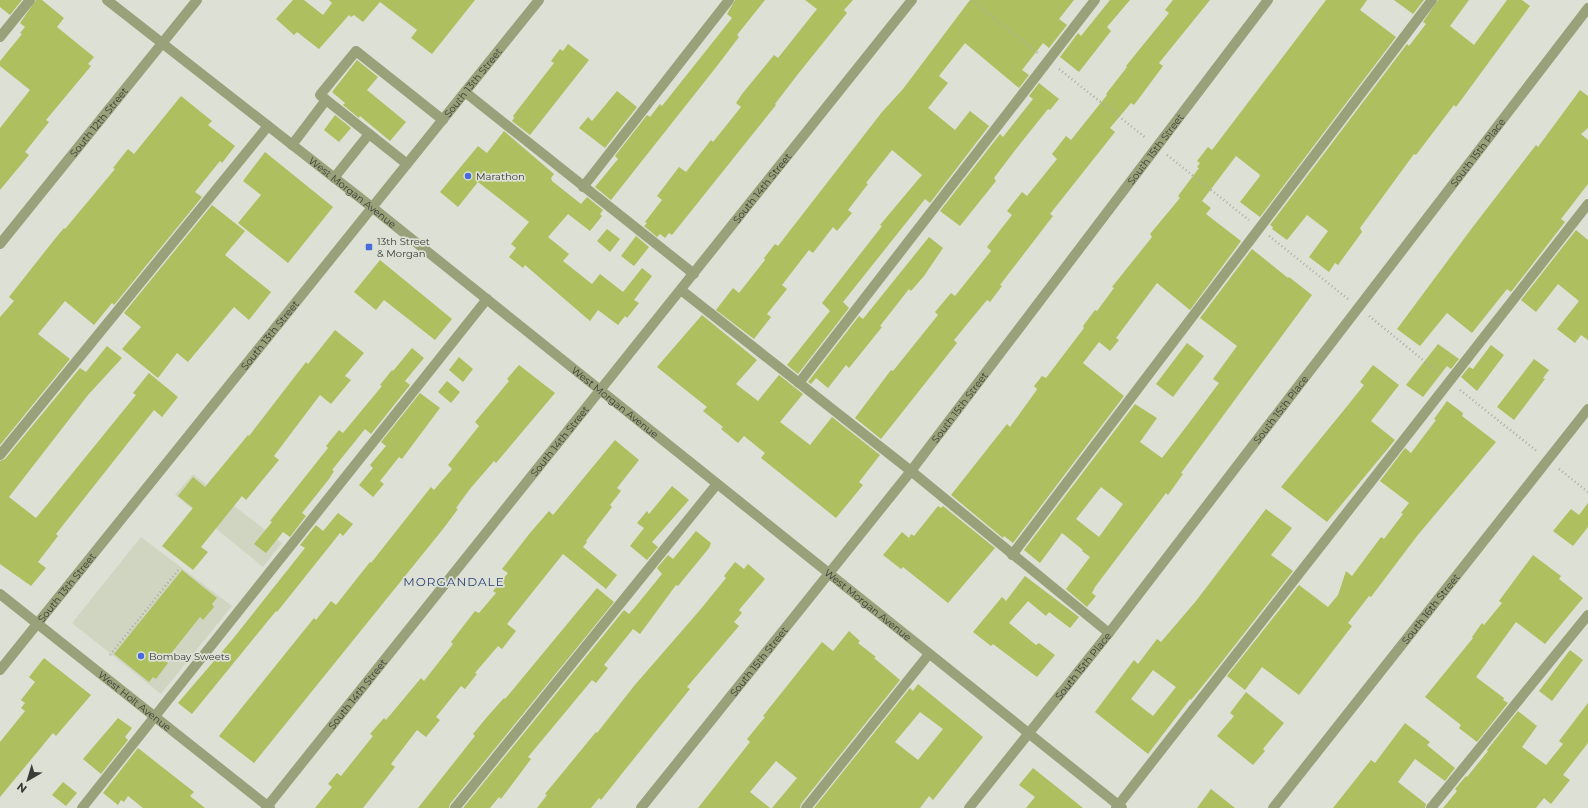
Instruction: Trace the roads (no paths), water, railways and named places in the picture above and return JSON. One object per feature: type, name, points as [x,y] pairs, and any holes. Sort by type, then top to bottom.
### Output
[{"type":"street","points":[[0,37],[30,0]]},
{"type":"street","name":"West Morgan Avenue","points":[[107,0],[292,144],[487,299],[1119,807]]},
{"type":"street","name":"South 12th Street","points":[[0,244],[197,0]]},
{"type":"street","name":"South 13th Street","points":[[0,670],[539,0]]},
{"type":"street","points":[[583,187],[729,0]]},
{"type":"street","name":"South 14th Street","points":[[268,807],[912,0]]},
{"type":"street","points":[[799,384],[1095,0]]},
{"type":"street","name":"South 15th Street","points":[[641,808],[911,471],[1268,0]]},
{"type":"street","points":[[1012,555],[1432,0]]},
{"type":"street","name":"South 15th Place","points":[[969,808],[1109,633],[1588,8]]},
{"type":"street","points":[[407,164],[320,95],[356,51],[443,120]]},
{"type":"street","points":[[465,92],[694,274]]},
{"type":"street","points":[[292,144],[326,100]]},
{"type":"street","points":[[0,455],[268,126]]},
{"type":"street","points":[[334,178],[369,134]]},
{"type":"street","points":[[1119,807],[1588,204]]},
{"type":"street","points":[[681,290],[911,471],[1109,633]]},
{"type":"street","points":[[82,808],[487,299]]},
{"type":"street","name":"South 16th Street","points":[[1273,808],[1588,409]]},
{"type":"street","points":[[455,808],[717,484]]},
{"type":"street","name":"West Holt Avenue","points":[[0,594],[156,716],[268,807]]},
{"type":"street","points":[[1431,808],[1588,615]]},
{"type":"street","points":[[806,808],[929,654]]},
{"type":"place","name":"Marathon","points":[[468,176]]},
{"type":"place","name":"13th Street & Morgan","points":[[369,247]]},
{"type":"place","name":"Bombay Sweets","points":[[141,656]]},
{"type":"district","name":"MORGANDALE","points":[[454,582]]}]
